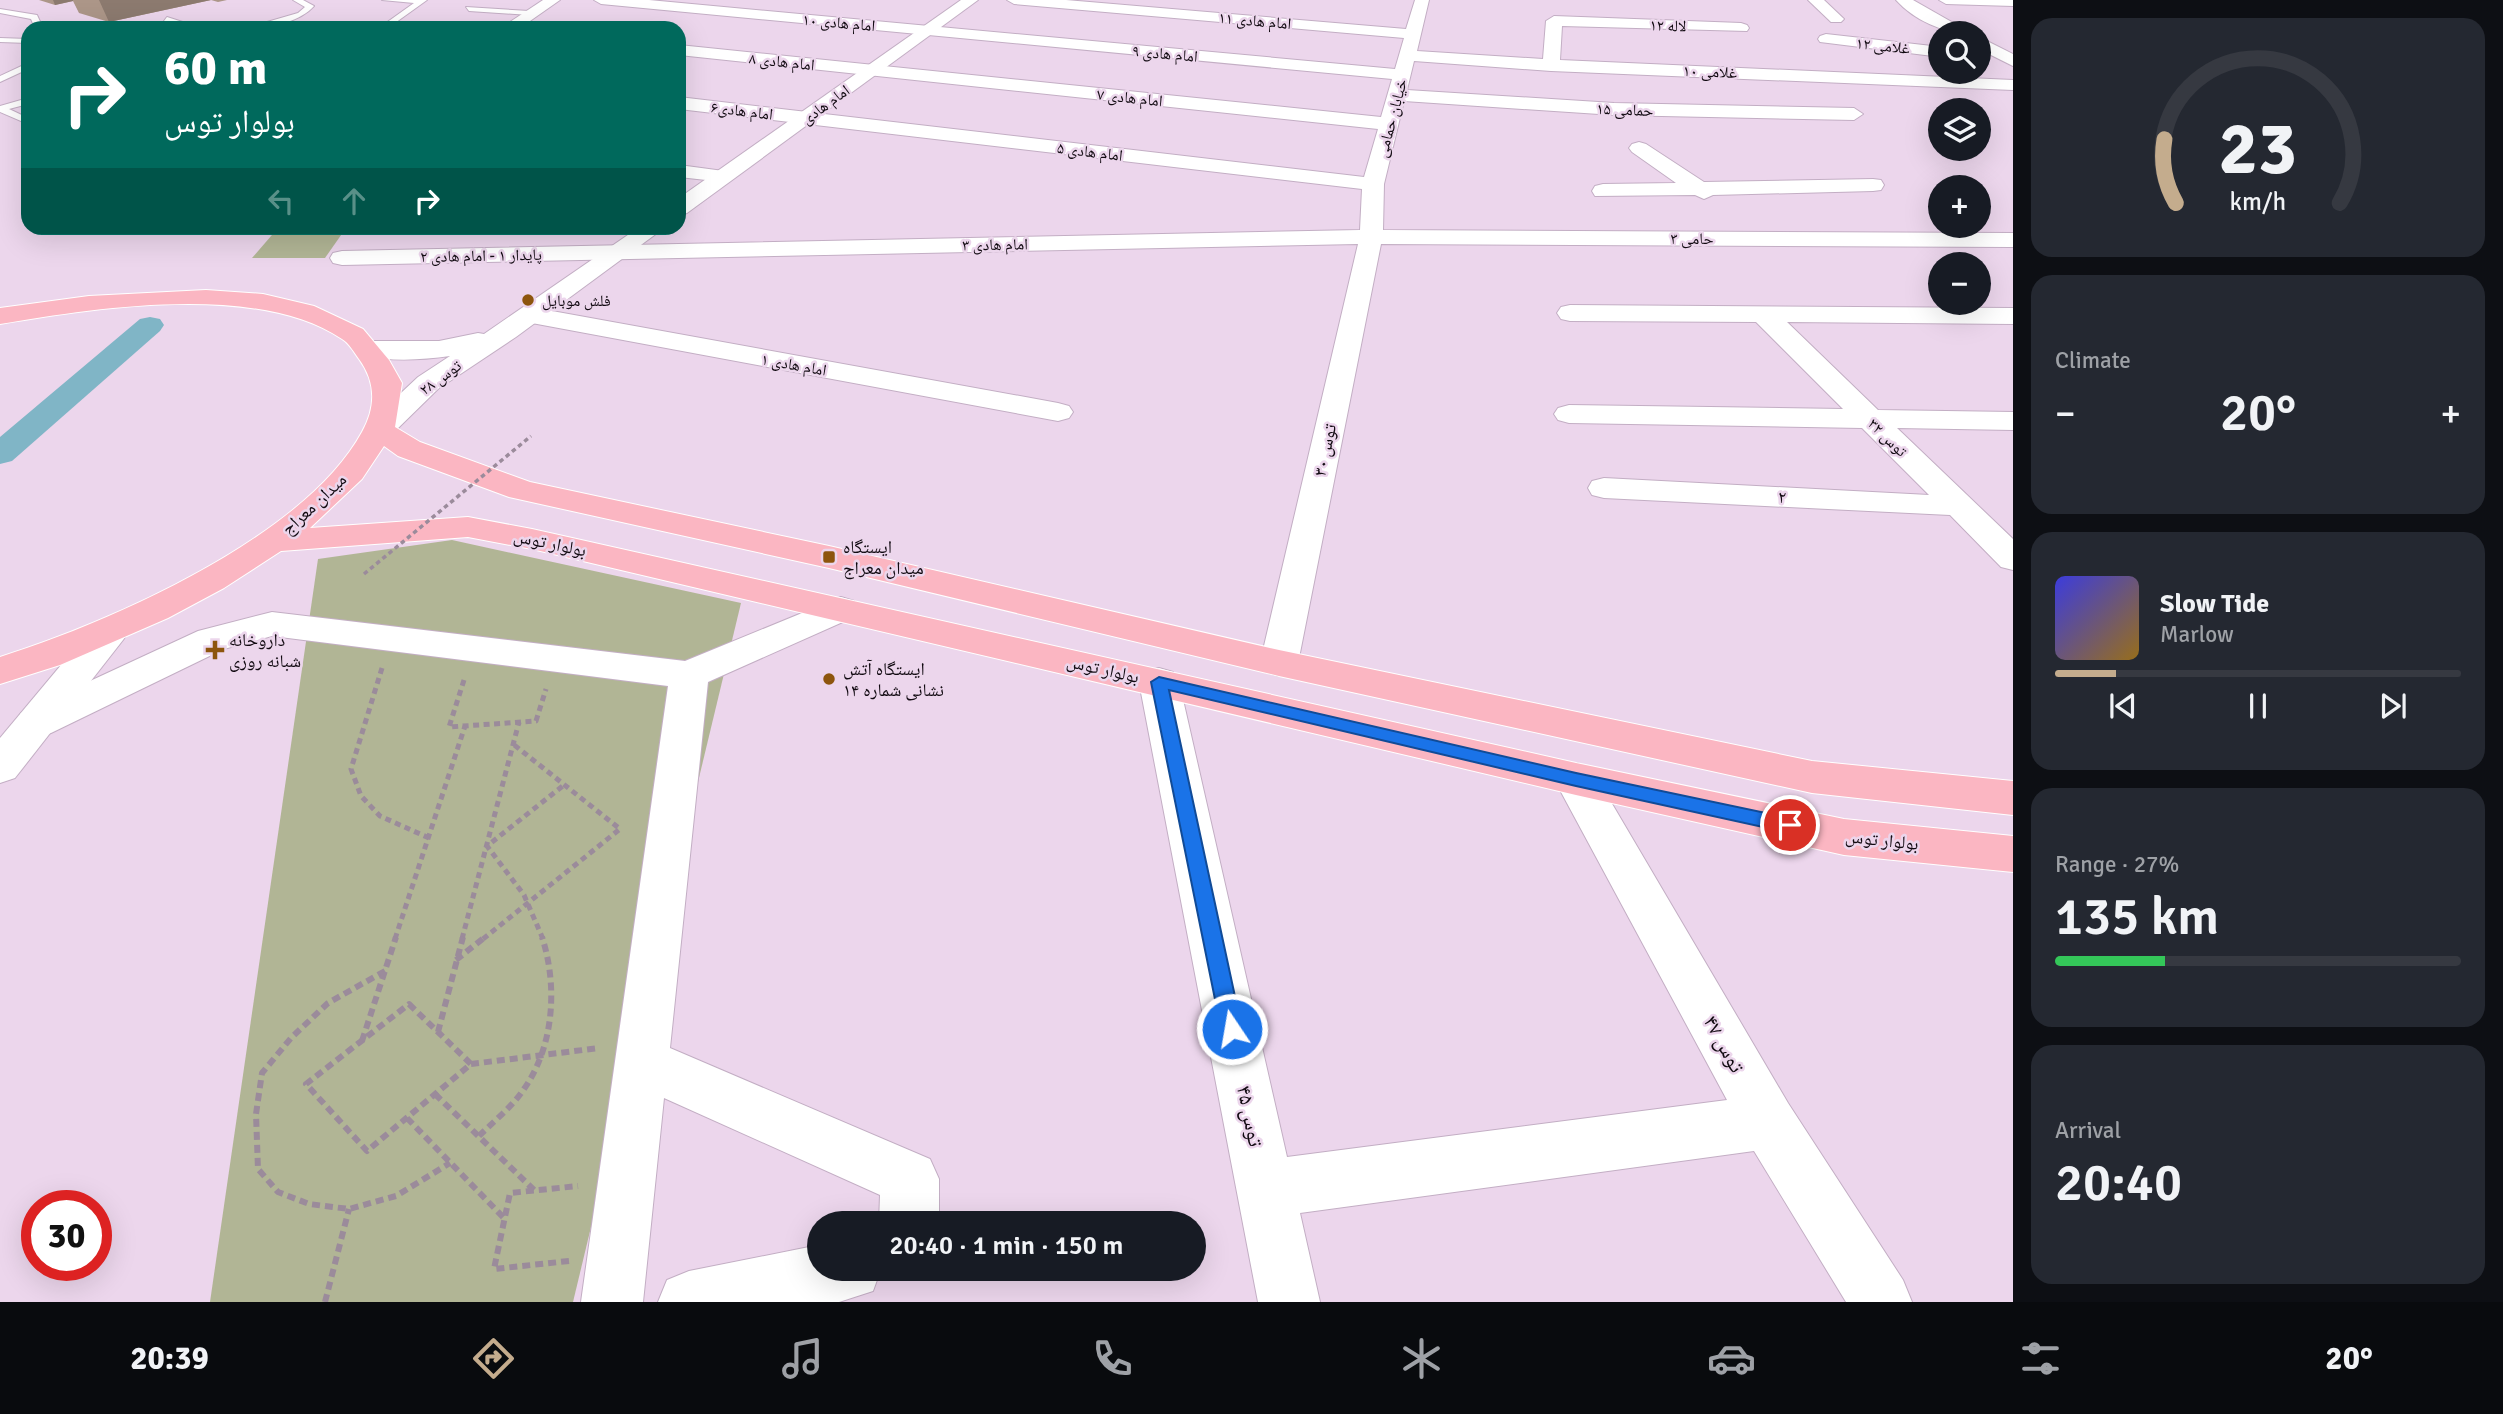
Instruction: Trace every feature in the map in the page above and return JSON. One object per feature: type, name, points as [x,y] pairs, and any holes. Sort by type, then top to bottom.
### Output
[{"type":"main road","name":"میدان معراج","points":[[0,316],[134,298],[213,297],[281,305],[336,322],[372,349],[388,385],[379,430],[342,483],[273,541],[173,601],[110,631],[0,671]]},
{"type":"main road","points":[[379,430],[409,449],[521,490],[829,557],[1279,663],[1812,777],[2013,798]]},
{"type":"main road","name":"بولوار توس","points":[[273,541],[468,527],[532,538],[1576,779],[1844,837],[2013,854]]},
{"type":"street","points":[[515,21],[522,13],[553,0]]},
{"type":"street","name":"امام هادی ۱۰","points":[[601,0],[929,30]]},
{"type":"street","name":"امام هادی","points":[[686,203],[971,0]]},
{"type":"street","name":"امام هادی ۱۱","points":[[1014,0],[1413,34]]},
{"type":"street","name":"خیابان حمامی","points":[[1371,237],[1373,184],[1422,0]]},
{"type":"street","points":[[1815,0],[1836,19]]},
{"type":"street","points":[[1903,0],[1935,21]]},
{"type":"street","points":[[1946,0],[2013,2]]},
{"type":"street","name":"لاله ۱۲","points":[[1551,65],[1554,21],[1594,17],[1741,28]]},
{"type":"street","name":"امام هادی ۹","points":[[929,30],[1402,75]]},
{"type":"street","name":"غلامی ۱۲","points":[[1826,39],[1928,51]]},
{"type":"street","points":[[1991,48],[2008,58]]},
{"type":"street","name":"امام هادی ۸","points":[[686,51],[872,71]]},
{"type":"street","name":"غلامی ۱۰","points":[[1407,55],[1551,65],[1809,74],[2013,85]]},
{"type":"street","name":"امام هادی ۷","points":[[872,71],[1389,124]]},
{"type":"street","name":"حمامی ۱۵","points":[[1397,95],[1614,109],[1847,108],[1809,74]]},
{"type":"street","name":"امام هادی۶","points":[[686,104],[806,118]]},
{"type":"street","name":"امام هادی ۵","points":[[806,118],[1373,184]]},
{"type":"street","points":[[1639,148],[1779,238]]},
{"type":"street","points":[[686,172],[724,176]]},
{"type":"street","points":[[1603,191],[1873,185]]},
{"type":"street","points":[[1830,186],[1905,239]]},
{"type":"street","points":[[372,349],[414,353],[464,346],[518,323],[642,235]]},
{"type":"street","name":"حامی ۳","points":[[1371,237],[2013,240]]},
{"type":"street","name":"امام هادی ۳","points":[[619,251],[1371,237]]},
{"type":"street","name":"توس ۳۰","points":[[1279,663],[1371,237]]},
{"type":"street","name":"پایدار ۱ - امام هادی ۲","points":[[356,238],[342,258],[619,251]]},
{"type":"street","points":[[1570,313],[2013,316]]},
{"type":"street","name":"توس ۳۲","points":[[1763,314],[2013,559]]},
{"type":"street","name":"امام هادی ۱","points":[[518,323],[1058,412]]},
{"type":"street","name":"توس ۲۸","points":[[379,430],[428,383],[518,323]]},
{"type":"street","points":[[1569,414],[2013,421]]},
{"type":"street","name":"۲","points":[[1604,488],[1959,506]]},
{"type":"street","points":[[36,723],[211,640],[272,624],[689,675],[841,609]]},
{"type":"street","points":[[0,767],[110,631]]},
{"type":"street","points":[[615,1279],[689,675]]},
{"type":"street","name":"توس ۴۵","points":[[1159,682],[1289,1302]]},
{"type":"street","name":"توس ۴۷","points":[[1576,779],[1768,1122],[1881,1302]]},
{"type":"street","points":[[643,1052],[910,1179],[909,1211]]},
{"type":"street","points":[[1265,1189],[1768,1122]]},
{"type":"street","points":[[689,1302],[807,1278]]},
{"type":"lane","points":[[277,21],[301,15],[310,6],[297,0]]},
{"type":"lane","points":[[386,0],[418,0]]},
{"type":"lane","points":[[392,21],[418,0]]},
{"type":"lane","points":[[469,9],[522,13]]},
{"type":"lane","points":[[0,11],[29,15],[34,21]]},
{"type":"lane","points":[[0,21],[29,15]]},
{"type":"lane","points":[[167,19],[173,21]]},
{"type":"lane","points":[[0,40],[21,41]]},
{"type":"lane","points":[[0,79],[21,69]]},
{"type":"lane","points":[[0,86],[19,82]]},
{"type":"lane","points":[[0,109],[21,103]]},
{"type":"lane","points":[[0,109],[21,118]]},
{"type":"path","points":[[364,574],[531,436]]},
{"type":"path","points":[[391,639],[351,769],[361,796],[380,816],[429,838]]},
{"type":"path","points":[[473,649],[449,727],[536,721],[555,659]]},
{"type":"path","points":[[438,1032],[519,722]]},
{"type":"path","points":[[362,1041],[465,726]]},
{"type":"path","points":[[456,960],[620,829],[513,744]]},
{"type":"path","points":[[487,846],[564,785]]},
{"type":"path","points":[[479,1136],[526,1087],[543,1055],[553,1000],[543,941],[528,902],[487,846]]},
{"type":"path","points":[[385,971],[328,1003],[291,1038],[262,1073],[256,1114],[258,1169],[278,1192],[309,1204],[349,1209],[396,1196],[450,1163]]},
{"type":"path","points":[[471,1064],[409,1004],[306,1084],[367,1151],[471,1064],[543,1055],[643,1052]]},
{"type":"path","points":[[435,1094],[534,1190]]},
{"type":"path","points":[[407,1118],[504,1218]]},
{"type":"path","points":[[615,1279],[494,1269],[510,1193],[627,1181]]},
{"type":"path","points":[[325,1302],[349,1209]]},
{"type":"green space","points":[[272,235],[341,235],[325,258],[252,258]]},
{"type":"green space","points":[[452,540],[741,603],[573,1302],[210,1302],[318,559]]},
{"type":"waterway","points":[[0,454],[150,325]]},
{"type":"place","name":"فلش موبایل","points":[[528,300]]},
{"type":"place","name":"ایستگاه میدان معراج","points":[[829,557]]},
{"type":"place","name":"داروخانه شبانه روزی","points":[[215,650]]},
{"type":"place","name":"ایستگاه آتش نشانی شماره ۱۴","points":[[829,679]]},
{"type":"route","points":[[1232,1029],[1159,682],[1576,779],[1790,825]]}]
